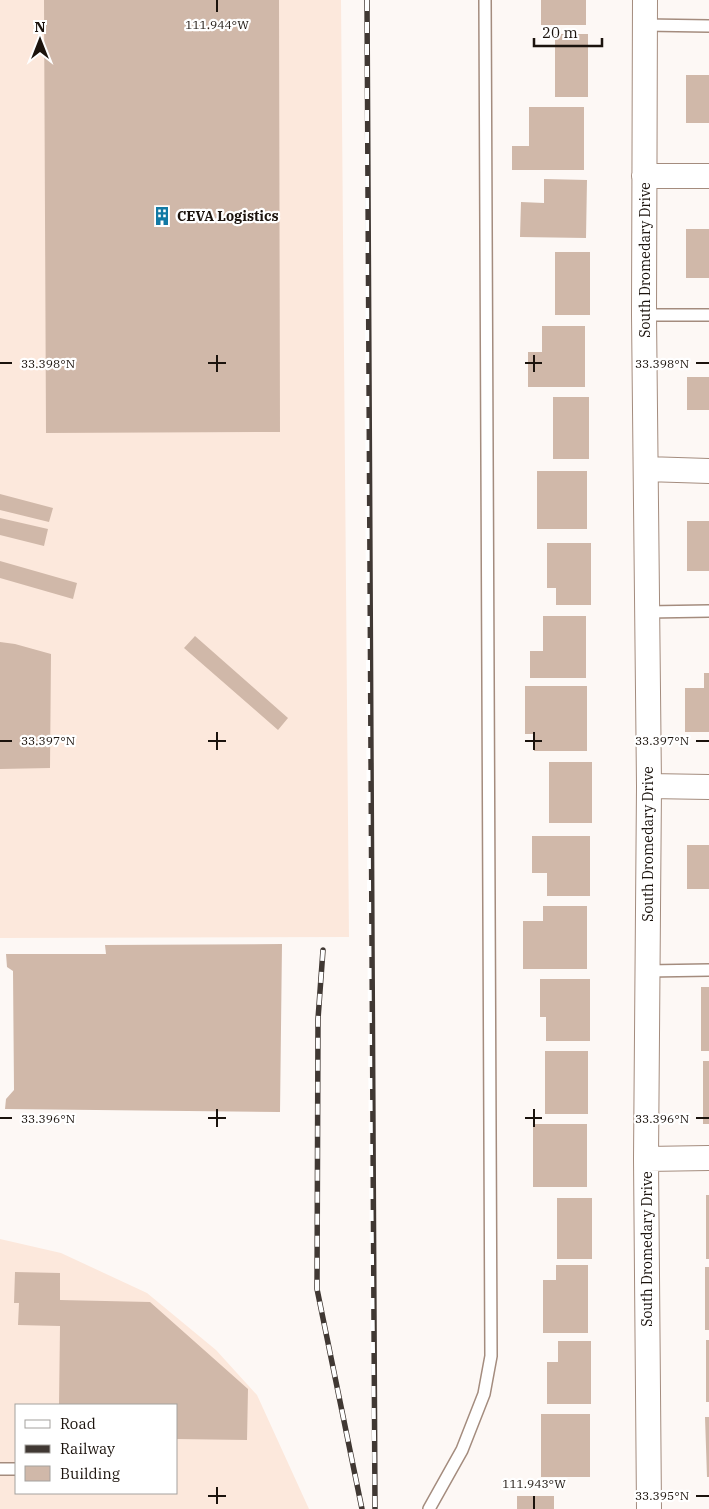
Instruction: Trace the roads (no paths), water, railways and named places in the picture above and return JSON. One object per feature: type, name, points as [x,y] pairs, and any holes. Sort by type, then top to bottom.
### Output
[{"type":"street","name":"South Dromedary Drive","points":[[645,0],[644,315],[649,786],[646,1159],[649,1509]]},
{"type":"street","points":[[644,176],[709,176]]},
{"type":"street","points":[[646,470],[709,470]]},
{"type":"street","points":[[649,786],[709,788]]},
{"type":"street","points":[[646,1159],[709,1158]]},
{"type":"lane","points":[[429,1509],[462,1450],[484,1394],[491,1356],[485,0]]},
{"type":"lane","points":[[645,25],[709,26]]},
{"type":"lane","points":[[644,315],[709,315]]},
{"type":"lane","points":[[647,612],[709,611]]},
{"type":"lane","points":[[647,971],[709,970]]},
{"type":"lane","points":[[0,1468],[15,1469]]},
{"type":"railway","points":[[367,0],[368,754],[375,1509]]},
{"type":"railway","points":[[323,950],[318,1019],[317,1289],[362,1509]]},
{"type":"place","name":"CEVA Logistics","points":[[162,216]]}]
